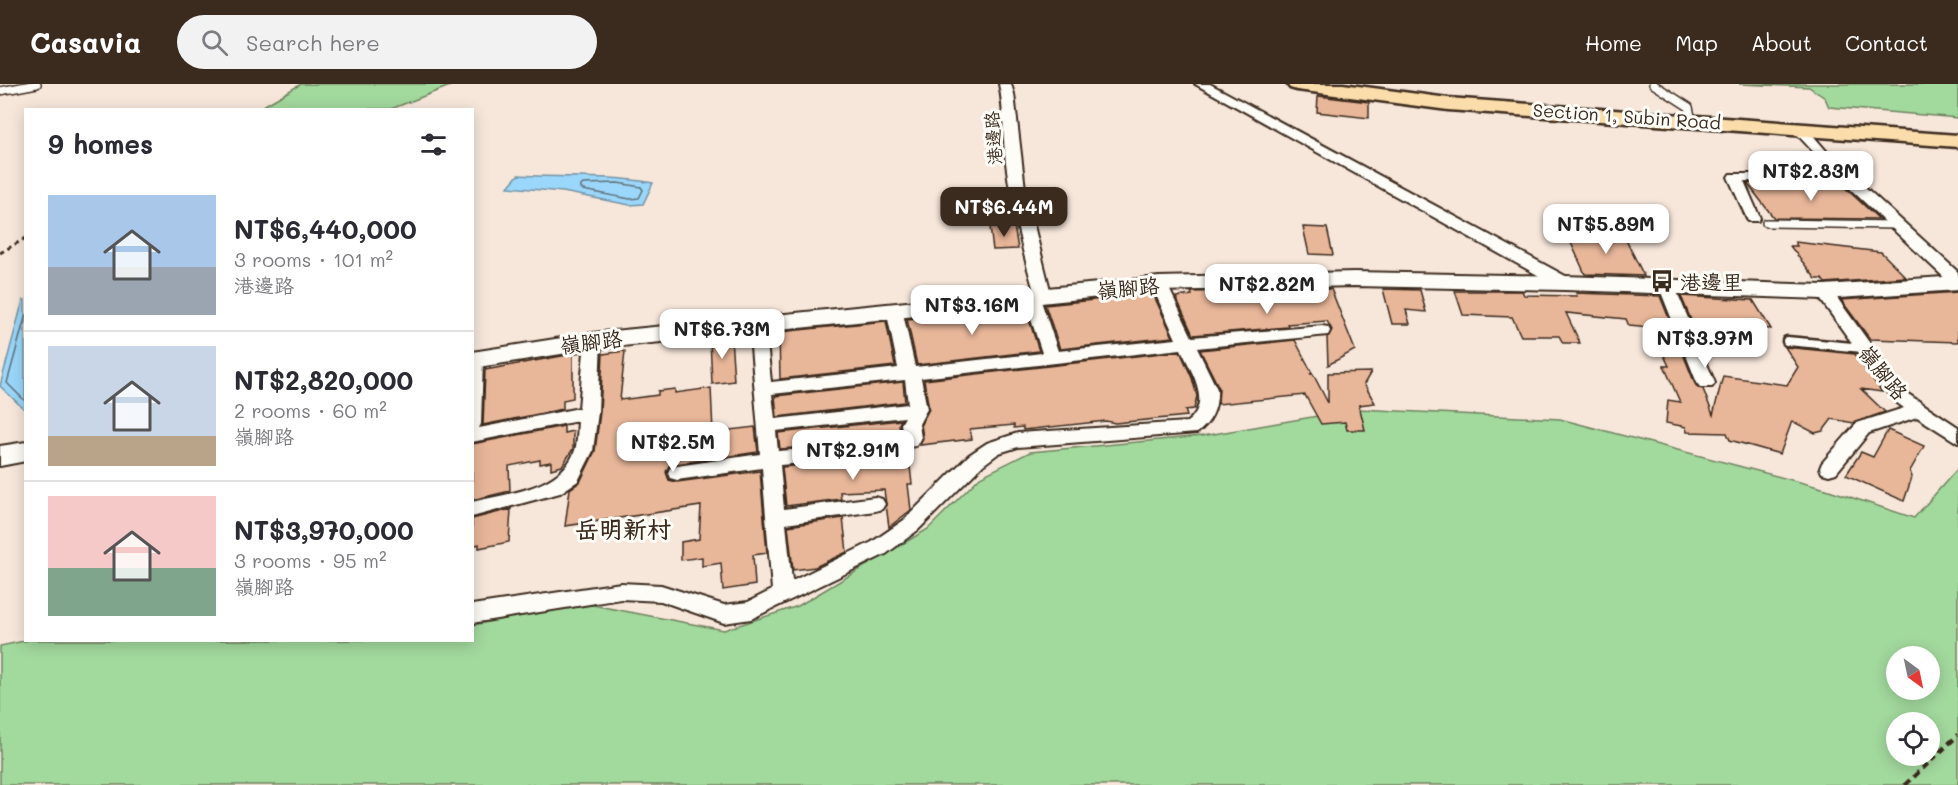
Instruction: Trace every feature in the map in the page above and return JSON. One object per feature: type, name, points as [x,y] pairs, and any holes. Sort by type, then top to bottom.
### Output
[{"type":"main road","name":"Section 1, Subin Road","points":[[1297,84],[1448,104],[1690,114],[1958,129]]},
{"type":"main road","name":"Section 1, Subin Road","points":[[1426,84],[1799,128],[1958,141]]},
{"type":"street","name":"港邊路","points":[[1005,84],[1011,104],[1012,148],[1019,194],[1037,295],[1052,357]]},
{"type":"street","points":[[1201,84],[1565,283]]},
{"type":"street","points":[[1228,99],[1232,85]]},
{"type":"street","points":[[1799,128],[1824,157],[1958,282]]},
{"type":"street","points":[[1760,221],[1735,177],[1847,178]]},
{"type":"street","name":"嶺腳路","points":[[474,359],[593,341],[757,323],[1159,284],[1354,279],[1565,283],[1824,292],[1958,282]]},
{"type":"street","points":[[474,614],[621,591],[661,592],[724,614],[751,609],[866,555],[896,536],[926,510],[976,460],[993,448],[1018,440],[1191,428],[1204,417],[1209,399],[1208,389],[1159,284]]},
{"type":"street","points":[[1667,287],[1706,383]]},
{"type":"street","name":"嶺腳路","points":[[1824,292],[1899,396],[1958,436]]},
{"type":"street","points":[[835,448],[910,441],[912,438],[910,424],[918,409],[894,309]]},
{"type":"street","points":[[757,323],[783,595]]},
{"type":"street","points":[[762,389],[1187,343],[1322,331]]},
{"type":"street","points":[[474,509],[553,488],[571,476],[584,451],[593,341]]},
{"type":"street","points":[[766,426],[918,409]]},
{"type":"street","points":[[1829,468],[1863,428],[1919,410]]},
{"type":"street","points":[[474,436],[588,412]]},
{"type":"street","points":[[677,473],[769,460],[871,450]]},
{"type":"street","points":[[0,456],[24,451]]},
{"type":"street","points":[[775,518],[875,504]]},
{"type":"lane","points":[[0,91],[37,84]]},
{"type":"lane","points":[[1653,84],[1690,114]]},
{"type":"lane","points":[[1760,221],[1896,225]]},
{"type":"lane","points":[[1787,341],[1863,348]]},
{"type":"path","points":[[0,253],[24,239]]},
{"type":"path","points":[[1905,785],[1958,735]]},
{"type":"green space","points":[[301,84],[455,84],[394,108],[260,108]]},
{"type":"green space","points":[[1739,84],[1958,84],[1958,118],[1829,107],[1825,98],[1809,87]]},
{"type":"green space","points":[[1358,409],[1560,419],[1826,489],[1914,518],[1958,468],[1958,785],[0,785],[0,646],[24,641],[474,642],[474,625],[582,603],[724,630],[798,606],[928,529],[980,477],[1030,452],[1202,436]]},
{"type":"water","points":[[518,175],[636,180],[653,183],[643,204],[630,205],[563,192],[508,187]]},
{"type":"water","points":[[23,300],[24,300],[24,409],[0,386]]},
{"type":"building","points":[[1318,96],[1369,102],[1369,118],[1317,112]]},
{"type":"building","points":[[1747,183],[1842,185],[1879,219],[1774,218]]},
{"type":"building","points":[[1014,226],[1018,249],[993,250],[990,227]]},
{"type":"building","points":[[1303,227],[1327,228],[1333,255],[1309,254]]},
{"type":"building","points":[[1602,231],[1622,232],[1644,276],[1585,274],[1568,236],[1605,238]]},
{"type":"building","points":[[1795,242],[1881,252],[1906,277],[1825,283],[1822,279],[1816,279],[1790,246],[1797,246]]},
{"type":"building","points":[[1306,289],[1331,289],[1355,350],[1328,365],[1327,337],[1332,330],[1327,321],[1287,324],[1288,327],[1193,335],[1176,297],[1192,295],[1191,292],[1236,291],[1238,298],[1307,292]]},
{"type":"building","points":[[1383,289],[1420,290],[1426,312],[1406,310],[1410,324],[1392,324]]},
{"type":"building","points":[[1455,291],[1522,291],[1524,295],[1577,296],[1576,293],[1660,296],[1695,384],[1698,388],[1703,389],[1713,415],[1723,376],[1787,385],[1798,367],[1785,347],[1855,354],[1882,392],[1861,389],[1885,412],[1854,423],[1832,419],[1823,431],[1815,433],[1792,421],[1780,454],[1730,440],[1727,433],[1687,432],[1686,427],[1666,423],[1668,400],[1680,402],[1664,366],[1669,366],[1651,328],[1629,326],[1626,319],[1566,313],[1580,343],[1563,343],[1559,336],[1521,336],[1512,317],[1463,315]]},
{"type":"building","points":[[1958,292],[1958,342],[1870,339],[1841,300]]},
{"type":"building","points":[[1153,294],[1173,337],[1060,349],[1045,305]]},
{"type":"building","points":[[1681,296],[1753,300],[1771,329],[1693,325]]},
{"type":"building","points":[[1025,307],[1039,351],[917,365],[907,319]]},
{"type":"building","points":[[886,321],[895,366],[780,379],[779,332]]},
{"type":"building","points":[[731,337],[734,381],[712,384],[710,339]]},
{"type":"building","points":[[1295,340],[1312,373],[1310,374],[1313,374],[1328,403],[1328,373],[1371,372],[1364,384],[1375,403],[1359,405],[1365,430],[1347,430],[1345,422],[1321,424],[1305,395],[1218,404],[1219,388],[1200,350]]},
{"type":"building","points":[[625,351],[620,400],[658,395],[658,391],[675,389],[675,393],[711,388],[713,432],[755,427],[758,452],[676,464],[669,466],[666,472],[669,480],[677,482],[760,471],[767,553],[753,555],[755,585],[723,590],[721,563],[702,566],[702,557],[681,560],[681,542],[699,539],[701,506],[565,526],[570,489],[580,482],[595,451],[603,354]]},
{"type":"building","points":[[1180,351],[1197,396],[1194,409],[1185,410],[1187,416],[1115,423],[1106,421],[1023,430],[1023,427],[1014,428],[1014,425],[970,429],[972,439],[920,445],[923,438],[921,424],[929,409],[924,380]]},
{"type":"building","points":[[573,354],[573,398],[563,400],[563,409],[483,425],[485,370]]},
{"type":"building","points":[[903,382],[905,402],[777,417],[775,396]]},
{"type":"building","points":[[901,420],[900,433],[857,437],[850,439],[847,444],[780,449],[778,433]]},
{"type":"building","points":[[564,426],[564,433],[573,431],[573,449],[562,466],[551,469],[551,462],[540,464],[540,460],[509,466],[510,491],[474,500],[474,444]]},
{"type":"building","points":[[1888,430],[1924,446],[1910,471],[1912,477],[1904,501],[1846,475],[1861,452],[1873,457]]},
{"type":"building","points":[[908,449],[912,484],[908,484],[911,510],[889,527],[884,490],[840,492],[841,499],[786,506],[782,467],[871,459],[881,453]]},
{"type":"building","points":[[511,509],[509,542],[479,548],[479,544],[474,545],[474,518]]},
{"type":"building","points":[[843,518],[847,552],[815,567],[793,570],[788,526]]},
{"type":"place","name":"港邊里","points":[[1662,281]]},
{"type":"district","name":"岳明新村","points":[[623,528]]}]
